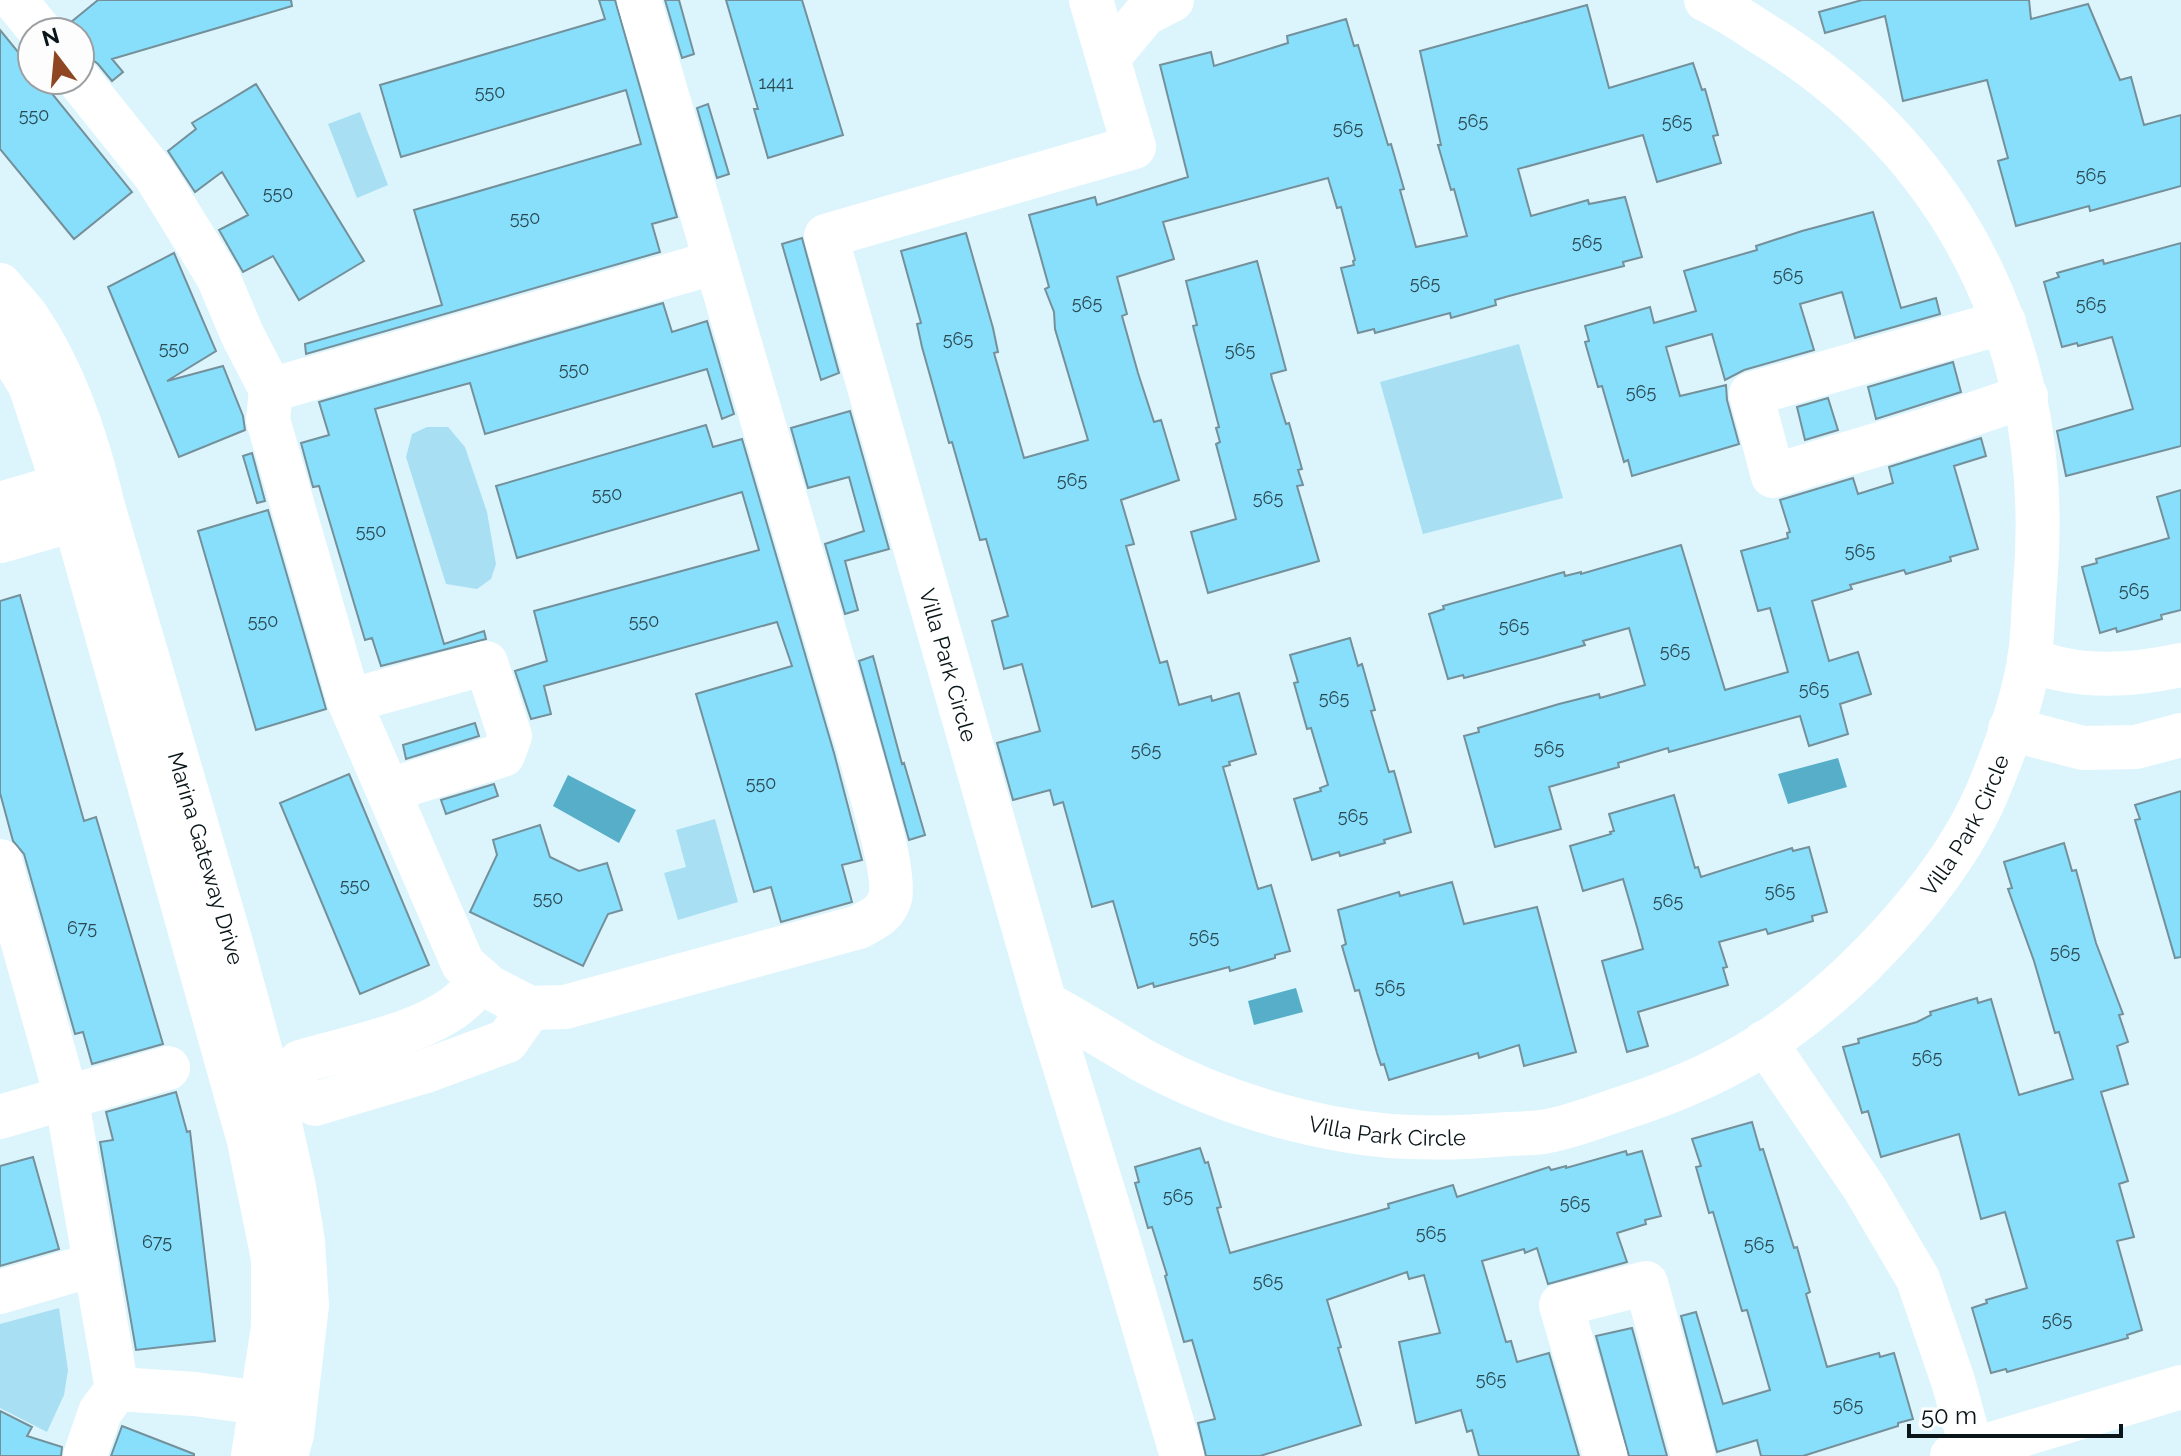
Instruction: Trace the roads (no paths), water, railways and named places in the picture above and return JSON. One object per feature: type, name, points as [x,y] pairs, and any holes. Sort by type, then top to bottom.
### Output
[{"type":"street","points":[[15,0],[28,16]]},
{"type":"street","points":[[92,96],[155,175],[186,224],[218,277],[242,334],[271,390],[268,420],[349,701],[463,964],[480,979],[530,1008],[565,1007],[859,927],[882,914],[891,896],[889,868],[858,746],[639,0]]},
{"type":"street","points":[[1091,0],[1109,57]]},
{"type":"street","points":[[1109,57],[1145,14],[1172,0]]},
{"type":"street","name":"Villa Park Circle","points":[[1109,57],[1134,147],[826,236],[1045,1003],[1145,1061],[1227,1098],[1280,1116],[1345,1130],[1408,1138],[1477,1137],[1548,1131],[1677,1090],[1782,1032],[1834,989],[1926,894],[1959,846],[1986,796],[2026,734],[2039,538],[2033,440],[2026,396],[2004,322],[1976,262],[1933,188],[1900,148],[1852,99],[1794,54],[1717,2]]},
{"type":"street","points":[[271,390],[716,262]]},
{"type":"street","name":"Marina Gateway Drive","points":[[0,285],[28,317],[55,367],[87,441],[84,499]]},
{"type":"street","points":[[2004,322],[1751,394],[1773,476],[2026,396]]},
{"type":"street","name":"Marina Gateway Drive","points":[[0,337],[30,385],[84,499],[231,943],[265,1093],[294,1187],[304,1253],[307,1305],[278,1405],[253,1456]]},
{"type":"street","points":[[0,504],[84,499]]},
{"type":"street","points":[[0,541],[84,499]]},
{"type":"street","points":[[2029,659],[2054,670],[2089,674],[2134,673],[2181,665]]},
{"type":"street","points":[[349,701],[486,663],[510,736],[503,755],[389,790]]},
{"type":"street","points":[[2026,734],[2083,748],[2136,747],[2181,735]]},
{"type":"street","points":[[0,861],[7,914],[66,1096],[117,1389],[100,1412],[85,1456]]},
{"type":"street","points":[[265,1093],[300,1062],[416,1027],[445,1014],[466,998],[480,979]]},
{"type":"street","points":[[1045,1003],[1182,1456]]},
{"type":"street","points":[[265,1093],[315,1104],[402,1078],[507,1041],[530,1008]]},
{"type":"street","points":[[445,1014],[461,1034],[469,1056]]},
{"type":"street","points":[[387,1036],[402,1078]]},
{"type":"street","points":[[1765,1042],[1865,1189],[1918,1279],[1945,1356],[1962,1453],[2181,1387]]},
{"type":"street","points":[[0,1117],[168,1068]]},
{"type":"street","points":[[0,1292],[96,1264]]},
{"type":"street","points":[[1605,1456],[1561,1305],[1646,1283],[1693,1456]]},
{"type":"street","points":[[117,1389],[195,1394],[278,1405]]},
{"type":"street","name":"Marina Gateway Drive","points":[[278,1405],[292,1434],[286,1456]]}]
